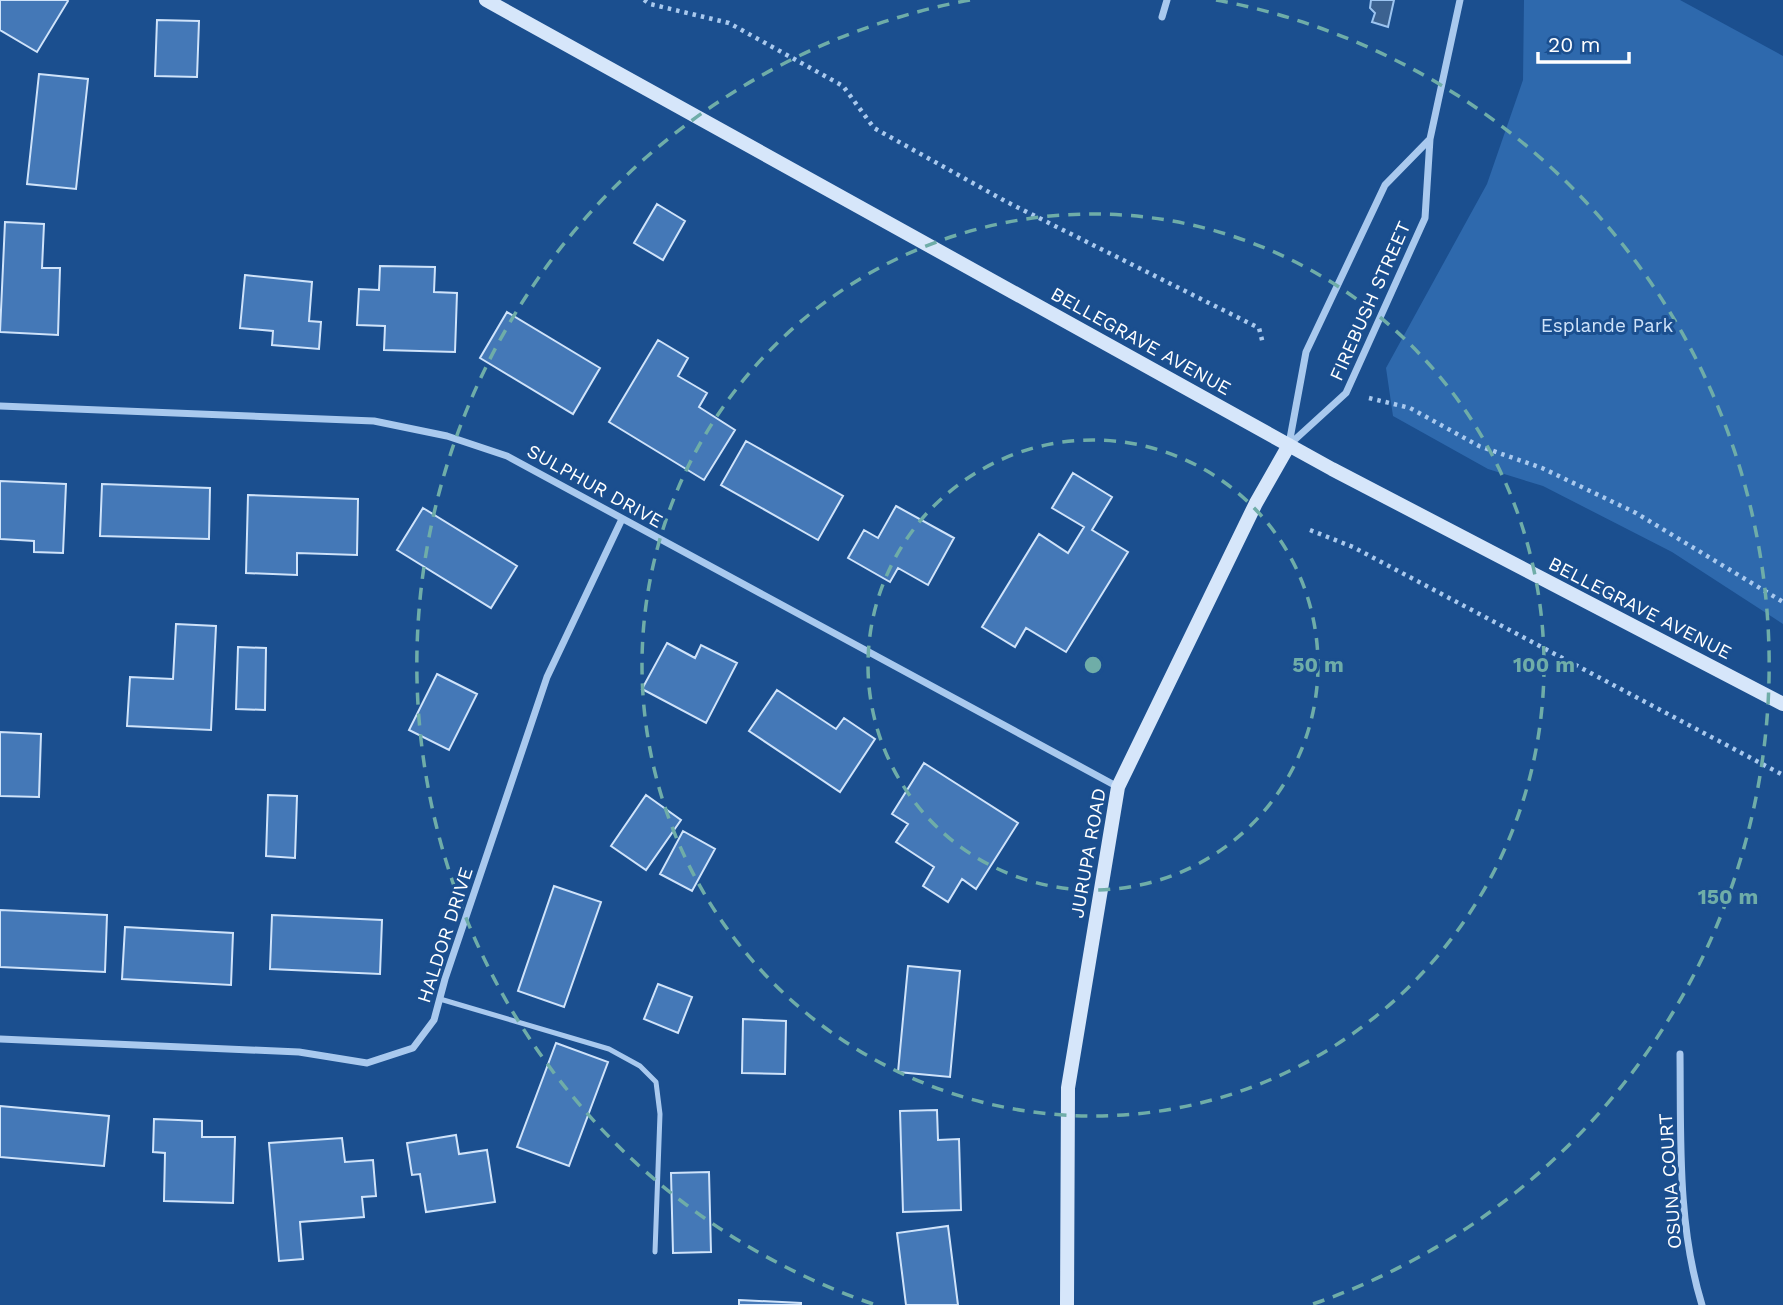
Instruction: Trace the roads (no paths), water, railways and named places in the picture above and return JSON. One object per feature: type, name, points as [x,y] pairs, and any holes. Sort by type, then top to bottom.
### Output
[{"type":"main road","name":"BELLEGRAVE AVENUE","points":[[486,0],[1289,445],[1534,576],[1783,704]]},
{"type":"main road","name":"JURUPA ROAD","points":[[1067,1305],[1068,1088],[1118,787],[1256,503],[1289,445]]},
{"type":"street","points":[[1162,17],[1167,0]]},
{"type":"street","name":"FIREBUSH STREET","points":[[1289,445],[1346,393],[1425,218],[1430,139],[1460,0]]},
{"type":"street","name":"FIREBUSH STREET","points":[[1289,445],[1306,352],[1385,186],[1430,139]]},
{"type":"street","name":"SULPHUR DRIVE","points":[[0,406],[374,421],[447,436],[507,456],[1118,787]]},
{"type":"street","name":"HALDOR DRIVE","points":[[0,1039],[299,1052],[367,1063],[413,1048],[435,1020],[547,677],[622,519]]},
{"type":"street","name":"OSUNA COURT","points":[[1680,1054],[1681,1166],[1685,1229],[1702,1305]]},
{"type":"lane","points":[[440,999],[610,1049],[640,1066],[656,1082],[660,1114],[655,1252]]},
{"type":"park label","name":"Esplande Park","points":[[1607,325]]}]
